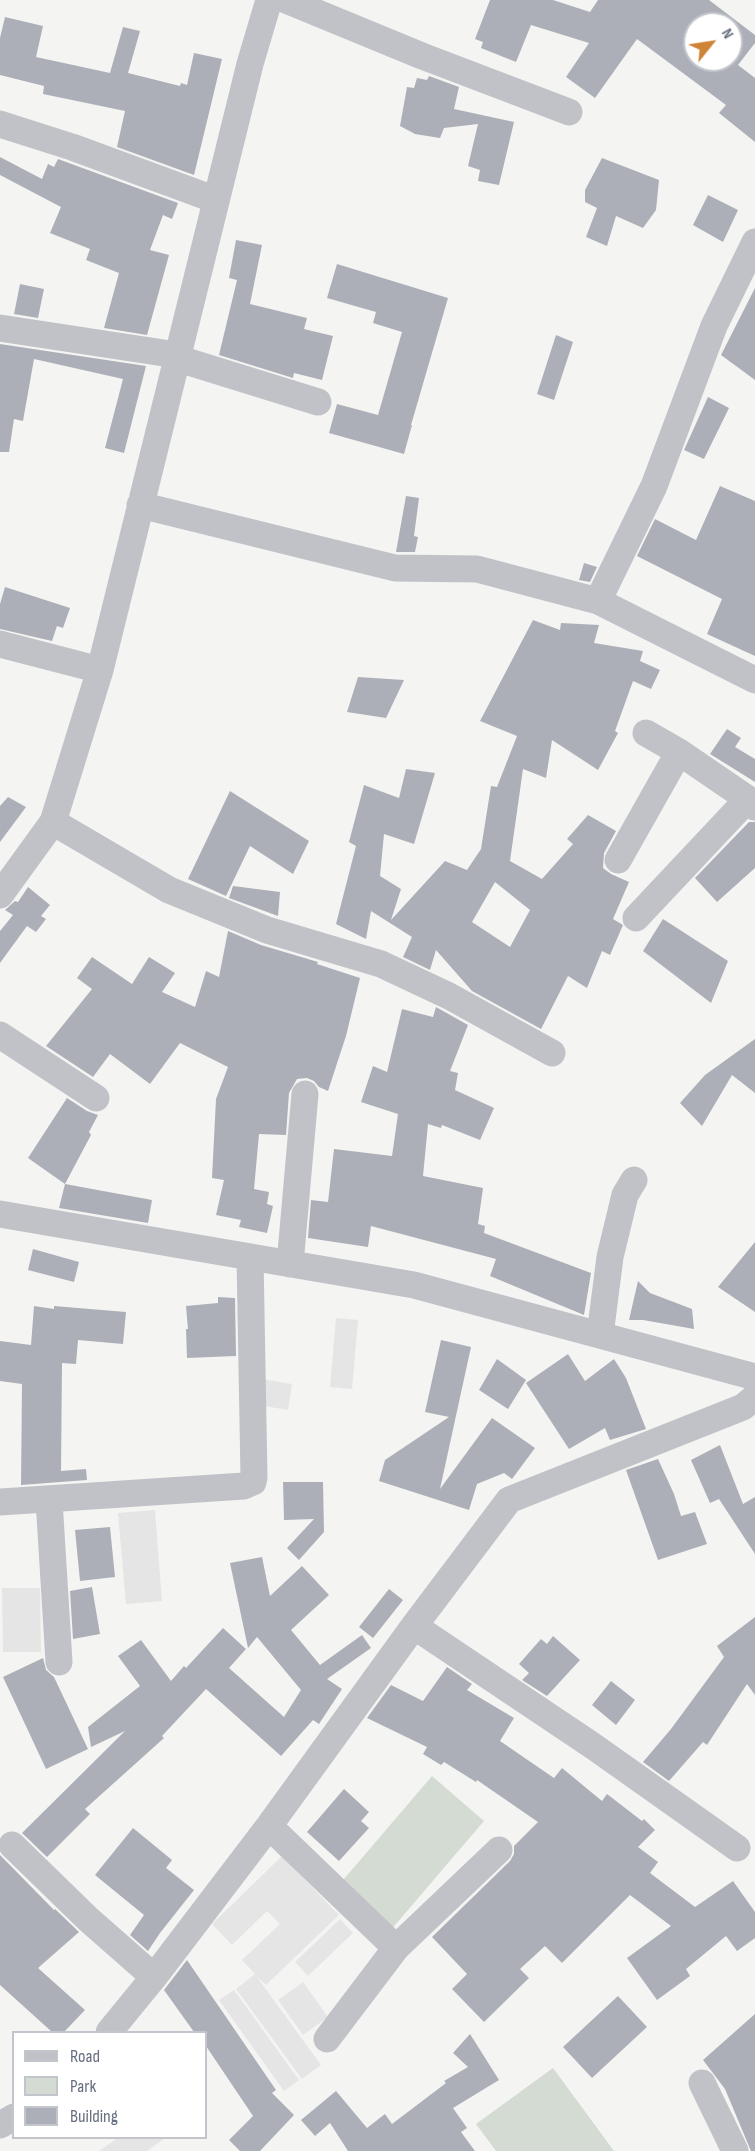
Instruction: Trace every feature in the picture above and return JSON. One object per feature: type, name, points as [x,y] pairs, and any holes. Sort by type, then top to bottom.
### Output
[{"type":"street","points":[[0,895],[53,822],[100,669],[250,64],[269,0]]},
{"type":"street","points":[[286,0],[422,56],[569,112]]},
{"type":"street","points":[[0,124],[72,147],[216,200]]},
{"type":"street","points":[[598,601],[654,486],[714,326],[755,242]]},
{"type":"street","points":[[0,328],[177,357],[318,402]]},
{"type":"street","points":[[140,505],[395,568],[477,569],[598,601],[755,680]]},
{"type":"street","points":[[0,644],[100,669]]},
{"type":"street","points":[[636,918],[752,803],[679,752],[646,733]]},
{"type":"street","points":[[618,860],[679,752]]},
{"type":"street","points":[[53,822],[170,890],[267,930],[381,964],[449,996],[552,1053]]},
{"type":"street","points":[[0,1035],[96,1098]]},
{"type":"street","points":[[290,1264],[305,1094]]},
{"type":"street","points":[[600,1335],[610,1257],[625,1195],[634,1180]]},
{"type":"street","points":[[0,1214],[414,1285],[755,1377]]},
{"type":"street","points":[[0,1503],[244,1486],[253,1482],[255,1477],[250,1257]]},
{"type":"street","points":[[110,2031],[269,1826],[414,1626],[509,1500],[743,1407],[755,1397]]},
{"type":"street","points":[[49,1500],[59,1662]]},
{"type":"street","points":[[414,1626],[593,1746],[737,1848]]},
{"type":"street","points":[[269,1826],[396,1948]]},
{"type":"street","points":[[12,1845],[88,1919],[154,1977]]},
{"type":"street","points":[[327,2039],[396,1948],[499,1850]]},
{"type":"street","points":[[702,2083],[735,2151]]},
{"type":"shaded area","points":[[336,1318],[358,1320],[352,1389],[330,1387]]},
{"type":"shaded area","points":[[262,1379],[292,1384],[288,1410],[258,1405]]},
{"type":"shaded area","points":[[155,1510],[162,1601],[126,1604],[118,1513]]},
{"type":"shaded area","points":[[2,1588],[40,1588],[41,1652],[3,1652]]},
{"type":"shaded area","points":[[282,1856],[339,1915],[266,1985],[257,1977],[321,2065],[302,2079],[236,1989],[255,1974],[242,1960],[280,1924],[267,1911],[232,1945],[212,1924]]},
{"type":"shaded area","points":[[340,1919],[353,1933],[308,1976],[295,1962]]},
{"type":"shaded area","points":[[303,1982],[328,2017],[303,2035],[278,2000]]},
{"type":"shaded area","points":[[234,1990],[299,2080],[284,2091],[219,2000]]},
{"type":"shaded area","points":[[117,2139],[164,2139],[147,2151],[99,2151]]},
{"type":"green space","points":[[432,1776],[484,1821],[390,1931],[338,1886]]},
{"type":"green space","points":[[553,2068],[614,2151],[496,2151],[476,2124]]},
{"type":"building","points":[[490,0],[553,0],[590,12],[598,0],[709,0],[725,12],[683,12],[683,72],[743,72],[743,69],[755,78],[755,142],[719,113],[726,105],[637,39],[595,98],[566,77],[589,43],[531,25],[516,62],[481,48],[483,42],[475,39]]},
{"type":"building","points":[[5,17],[43,26],[36,57],[110,73],[123,27],[140,31],[128,73],[180,86],[181,83],[187,85],[194,53],[222,59],[194,175],[117,147],[125,111],[43,94],[44,86],[0,75],[0,38]]},
{"type":"building","points":[[743,26],[755,35],[755,43],[743,59]]},
{"type":"building","points":[[429,76],[459,87],[454,109],[514,122],[499,185],[478,181],[480,170],[468,166],[478,124],[444,128],[440,138],[415,134],[400,126],[407,87],[414,88],[417,78],[427,80]]},
{"type":"building","points":[[0,157],[42,179],[48,164],[54,167],[58,159],[178,203],[172,219],[163,215],[150,250],[169,255],[147,335],[104,328],[119,273],[86,260],[90,249],[50,233],[61,207],[0,175]]},
{"type":"building","points":[[602,158],[659,180],[656,210],[643,228],[616,216],[607,246],[586,237],[597,208],[585,202],[585,190]]},
{"type":"building","points":[[708,195],[738,210],[723,242],[693,225]]},
{"type":"building","points":[[236,240],[262,245],[250,304],[307,318],[304,329],[333,336],[322,380],[294,373],[293,378],[219,355],[237,280],[229,278]]},
{"type":"building","points":[[337,264],[448,298],[404,454],[329,433],[337,404],[378,415],[402,332],[373,323],[376,312],[327,298]]},
{"type":"building","points":[[20,284],[44,289],[38,318],[14,314]]},
{"type":"building","points":[[755,288],[755,380],[721,355]]},
{"type":"building","points":[[556,335],[573,342],[554,400],[537,394]]},
{"type":"building","points":[[0,344],[146,366],[124,453],[105,448],[123,379],[34,359],[23,421],[14,419],[9,452],[0,452]]},
{"type":"building","points":[[708,397],[729,408],[704,459],[684,450]]},
{"type":"building","points":[[720,486],[755,501],[755,656],[707,634],[722,599],[637,556],[655,519],[696,540]]},
{"type":"building","points":[[406,496],[419,498],[414,536],[418,537],[415,552],[396,552]]},
{"type":"building","points":[[584,563],[597,567],[590,582],[579,580]]},
{"type":"building","points":[[5,587],[70,608],[63,628],[57,626],[52,641],[0,629],[0,604]]},
{"type":"building","points":[[533,620],[560,630],[561,623],[599,625],[594,643],[643,651],[640,661],[660,670],[651,689],[633,681],[615,731],[618,733],[598,770],[552,740],[546,778],[523,769],[510,861],[542,879],[573,844],[567,839],[588,815],[616,831],[604,853],[603,868],[629,882],[613,919],[623,925],[610,955],[602,951],[587,988],[568,976],[541,1029],[472,991],[436,950],[430,970],[403,957],[412,937],[371,911],[366,939],[336,924],[356,846],[349,842],[364,785],[399,798],[406,769],[435,773],[414,844],[384,834],[380,876],[401,889],[391,920],[445,861],[467,870],[481,849],[491,786],[497,787],[517,736],[480,721]],"holes":[[[495,882],[530,910],[510,947],[472,922]]]},
{"type":"building","points":[[358,677],[404,680],[386,718],[347,712]]},
{"type":"building","points":[[727,729],[741,738],[735,747],[755,759],[755,782],[710,754]]},
{"type":"building","points":[[230,791],[309,841],[293,874],[250,846],[226,896],[188,879]]},
{"type":"building","points":[[8,797],[26,807],[0,842],[0,806]]},
{"type":"building","points":[[749,822],[755,822],[755,868],[717,902],[695,878]]},
{"type":"building","points":[[233,886],[280,892],[278,916],[229,898]]},
{"type":"building","points":[[28,887],[50,905],[41,916],[46,919],[36,932],[27,926],[0,963],[0,931],[13,915],[5,910],[15,901],[18,902]]},
{"type":"building","points":[[663,919],[728,961],[711,1003],[643,951]]},
{"type":"building","points":[[228,931],[261,945],[318,962],[317,964],[360,978],[346,1036],[328,1091],[307,1078],[297,1079],[289,1093],[286,1135],[259,1134],[254,1189],[269,1192],[267,1204],[273,1206],[267,1233],[239,1227],[241,1220],[216,1215],[224,1180],[212,1178],[216,1099],[228,1067],[180,1043],[150,1084],[110,1054],[93,1077],[46,1046],[92,989],[77,978],[92,957],[132,984],[149,957],[175,973],[162,992],[195,1007],[206,971],[219,977]]},
{"type":"building","points":[[436,1007],[468,1025],[450,1071],[458,1073],[455,1090],[494,1108],[480,1140],[442,1125],[441,1128],[428,1124],[423,1176],[483,1188],[478,1224],[485,1226],[484,1233],[591,1273],[584,1315],[490,1276],[496,1259],[371,1226],[368,1247],[308,1238],[311,1200],[328,1202],[334,1149],[392,1156],[398,1114],[361,1102],[373,1066],[387,1072],[402,1009],[433,1017]]},
{"type":"building","points":[[755,1039],[755,1093],[732,1075],[702,1126],[680,1103],[705,1075]]},
{"type":"building","points":[[67,1098],[98,1115],[89,1132],[91,1135],[65,1184],[28,1158]]},
{"type":"building","points":[[65,1184],[152,1200],[148,1223],[59,1208]]},
{"type":"building","points":[[755,1242],[755,1312],[718,1287]]},
{"type":"building","points":[[33,1249],[79,1262],[74,1282],[28,1270]]},
{"type":"building","points":[[638,1281],[650,1293],[692,1309],[694,1329],[643,1320],[629,1320]]},
{"type":"building","points":[[218,1297],[235,1298],[236,1356],[187,1358],[186,1306],[218,1303]]},
{"type":"building","points":[[34,1306],[126,1312],[123,1344],[78,1340],[76,1364],[62,1363],[61,1471],[86,1469],[87,1480],[21,1485],[22,1384],[0,1381],[0,1341],[31,1345]]},
{"type":"building","points":[[441,1340],[471,1347],[440,1489],[492,1418],[535,1448],[512,1479],[504,1473],[477,1484],[469,1510],[379,1481],[385,1460],[449,1417],[425,1412]]},
{"type":"building","points":[[568,1354],[585,1381],[614,1359],[626,1378],[646,1429],[610,1440],[605,1428],[569,1449],[526,1383]]},
{"type":"building","points":[[497,1359],[526,1380],[508,1409],[479,1390]]},
{"type":"building","points":[[720,1445],[743,1504],[755,1497],[755,1554],[719,1499],[710,1503],[691,1460]]},
{"type":"building","points":[[658,1459],[681,1516],[695,1512],[707,1544],[658,1560],[626,1470]]},
{"type":"building","points":[[283,1482],[323,1482],[324,1532],[299,1560],[287,1548],[314,1519],[284,1520]]},
{"type":"building","points":[[110,1527],[115,1577],[80,1581],[75,1530]]},
{"type":"building","points":[[262,1557],[270,1596],[302,1566],[329,1595],[291,1630],[320,1665],[362,1635],[371,1648],[327,1679],[342,1689],[319,1724],[313,1720],[281,1756],[206,1689],[162,1736],[164,1738],[85,1809],[90,1814],[47,1857],[22,1833],[125,1731],[91,1747],[88,1727],[140,1686],[118,1656],[141,1640],[171,1681],[223,1628],[246,1649],[229,1668],[284,1717],[301,1690],[257,1637],[248,1648],[230,1563]]},
{"type":"building","points":[[92,1587],[100,1634],[73,1639],[70,1591]]},
{"type":"building","points":[[389,1589],[403,1600],[373,1638],[359,1627]]},
{"type":"building","points":[[755,1617],[755,1695],[747,1684],[707,1745],[703,1742],[669,1781],[643,1762],[671,1729],[724,1657],[717,1646]]},
{"type":"building","points":[[553,1636],[580,1660],[547,1696],[522,1680],[529,1673],[519,1664],[541,1639],[547,1644]]},
{"type":"building","points":[[43,1658],[46,1670],[54,1677],[88,1749],[46,1769],[3,1677]]},
{"type":"building","points":[[447,1667],[472,1684],[467,1690],[514,1718],[500,1741],[554,1778],[562,1768],[602,1801],[607,1794],[642,1821],[644,1819],[655,1830],[638,1847],[658,1862],[650,1873],[695,1907],[733,1881],[755,1912],[755,1938],[737,1951],[726,1936],[686,1969],[690,1976],[657,2000],[627,1958],[671,1926],[630,1895],[562,1963],[545,1946],[520,1969],[529,1978],[484,2022],[452,1989],[467,1974],[432,1937],[510,1861],[514,1854],[514,1846],[538,1822],[477,1780],[476,1782],[444,1762],[441,1765],[423,1754],[427,1747],[367,1718],[391,1685],[423,1701]]},
{"type":"building","points":[[611,1681],[635,1700],[616,1725],[592,1705]]},
{"type":"building","points":[[344,1789],[369,1812],[361,1821],[369,1828],[339,1861],[307,1832]]},
{"type":"building","points":[[133,1828],[172,1860],[166,1868],[194,1890],[148,1951],[130,1935],[144,1915],[95,1875]]},
{"type":"building","points":[[0,1855],[79,1932],[38,1968],[85,2010],[65,2031],[51,2031],[0,1985]]},
{"type":"building","points":[[187,1960],[276,2090],[272,2093],[294,2115],[260,2151],[240,2151],[229,2140],[253,2116],[207,2047],[207,2031],[193,2031],[164,1990]]},
{"type":"building","points":[[618,1996],[647,2027],[592,2078],[563,2047]]},
{"type":"building","points":[[755,2014],[755,2151],[751,2151],[725,2089],[703,2060]]},
{"type":"building","points":[[470,2034],[499,2080],[453,2108],[467,2128],[461,2132],[475,2151],[348,2151],[330,2123],[315,2136],[301,2120],[336,2091],[367,2128],[385,2114],[392,2124],[446,2083],[444,2081],[468,2067],[453,2053]]}]
